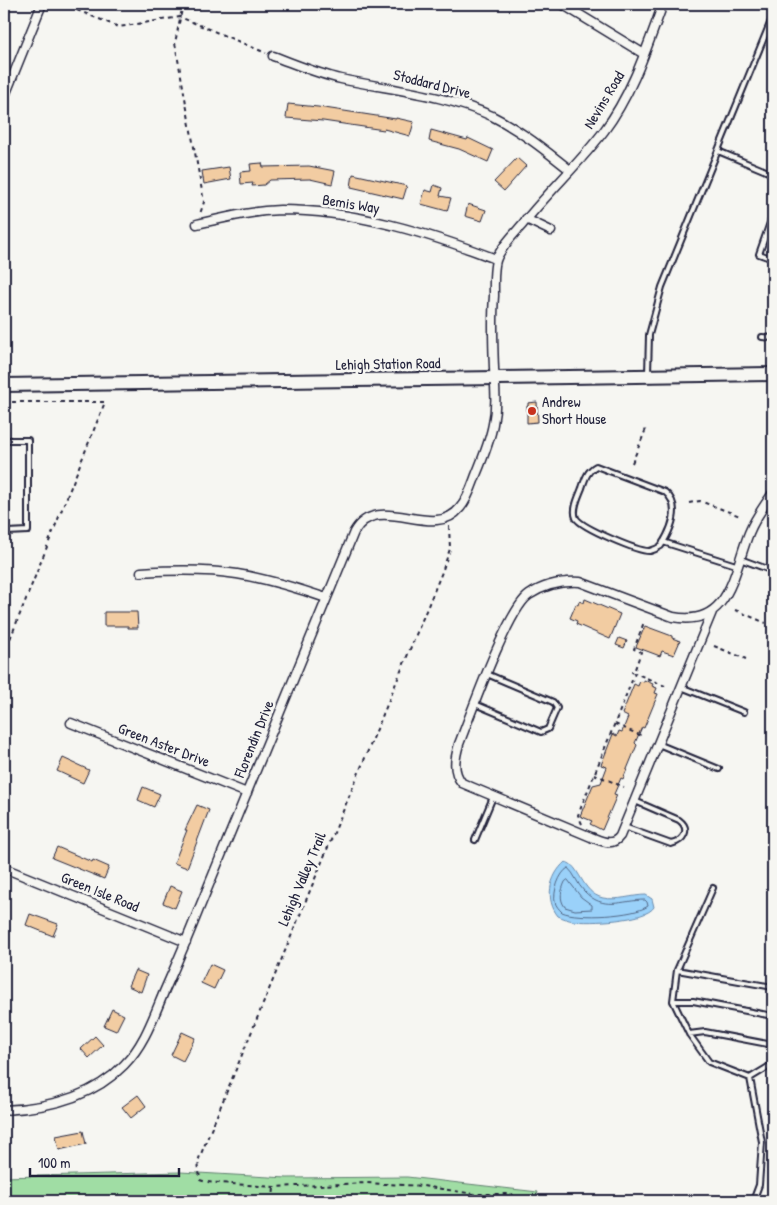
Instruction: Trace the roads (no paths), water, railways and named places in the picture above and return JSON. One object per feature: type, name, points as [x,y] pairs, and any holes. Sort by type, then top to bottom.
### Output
[{"type":"main road","name":"Lehigh Station Road","points":[[4,385],[773,374]]},
{"type":"street","points":[[4,98],[42,4]]},
{"type":"street","points":[[562,4],[644,54]]},
{"type":"street","name":"Nevins Road","points":[[496,259],[526,219],[604,130],[615,114],[644,54],[663,4]]},
{"type":"street","name":"Stoddard Drive","points":[[273,56],[339,78],[419,92],[446,99],[492,116],[518,132],[570,170]]},
{"type":"street","name":"Bemis Way","points":[[197,224],[251,213],[279,210],[342,215],[427,235],[496,259]]},
{"type":"street","points":[[526,219],[551,231]]},
{"type":"street","points":[[494,378],[493,306],[496,259]]},
{"type":"street","name":"Florendin Drive","points":[[4,1110],[36,1107],[76,1096],[102,1083],[125,1064],[136,1051],[145,1036],[186,942],[354,532],[359,523],[374,515],[445,520],[459,509],[467,498],[484,456],[493,425],[496,394],[494,378]]},
{"type":"street","points":[[712,612],[702,617],[678,618],[660,613],[580,582],[558,583],[529,595],[521,603],[509,624],[459,744],[454,759],[458,779],[462,784],[591,837],[609,843],[620,836],[712,612],[729,592],[753,524],[773,493]]},
{"type":"street","points":[[141,572],[172,570],[237,574],[281,584],[326,598]]},
{"type":"street","name":"Green Aster Drive","points":[[71,723],[247,793]]},
{"type":"street","name":"Green Isle Road","points":[[4,868],[186,942]]},
{"type":"lane","points":[[648,376],[649,335],[662,287],[773,16]]},
{"type":"lane","points":[[718,151],[773,174]]},
{"type":"lane","points":[[773,214],[759,254],[773,260]]},
{"type":"lane","points":[[762,337],[773,338]]},
{"type":"lane","points":[[4,440],[28,440],[28,532],[8,532],[4,526]]},
{"type":"lane","points":[[596,466],[603,468],[665,492],[670,496],[675,508],[674,515],[663,542],[656,549],[644,550],[595,531],[576,518],[575,509],[586,477],[591,469],[596,466]]},
{"type":"lane","points":[[663,542],[773,570]]},
{"type":"lane","points":[[475,704],[541,732],[548,729],[557,708],[554,702],[487,674]]},
{"type":"lane","points":[[681,687],[744,712]]},
{"type":"lane","points":[[658,744],[719,768]]},
{"type":"lane","points":[[475,840],[493,797]]},
{"type":"lane","points":[[624,826],[671,844],[682,840],[685,835],[686,829],[684,824],[679,820],[635,801]]},
{"type":"lane","points":[[713,888],[677,970],[673,1001],[689,1034],[709,1062],[750,1078]]},
{"type":"lane","points":[[677,970],[773,987],[773,994]]},
{"type":"lane","points":[[673,1001],[693,1001],[773,1016]]},
{"type":"lane","points":[[689,1034],[705,1032],[773,1045]]},
{"type":"lane","points":[[750,1078],[773,1064]]},
{"type":"lane","points":[[750,1078],[762,1142],[758,1185],[753,1201]]},
{"type":"water","points":[[565,862],[574,868],[585,885],[596,895],[614,899],[646,895],[652,899],[654,907],[649,912],[616,920],[581,922],[571,921],[558,916],[551,903],[551,888],[555,874]]},
{"type":"place","name":"Andrew Short House","points":[[532,411]]}]
